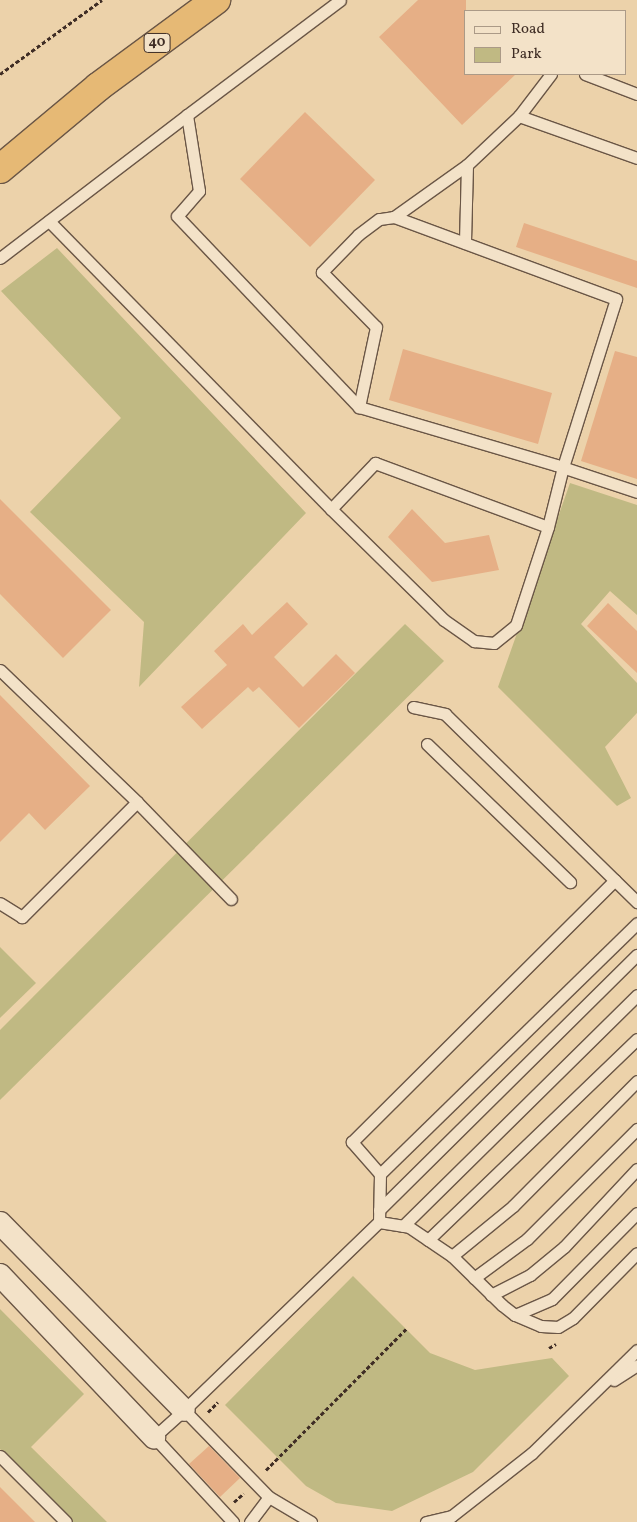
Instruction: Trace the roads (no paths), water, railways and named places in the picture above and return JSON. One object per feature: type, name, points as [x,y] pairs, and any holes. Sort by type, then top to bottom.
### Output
[{"type":"highway","name":"40","points":[[0,148],[98,86],[216,0]]},
{"type":"highway","name":"40","points":[[0,169],[98,86]]},
{"type":"street","points":[[0,1223],[184,1410]]},
{"type":"street","points":[[0,1275],[154,1437]]},
{"type":"lane","points":[[0,258],[340,0]]},
{"type":"lane","points":[[394,217],[467,165],[519,116],[550,75]]},
{"type":"lane","points":[[589,75],[637,94]]},
{"type":"lane","points":[[187,115],[199,191],[177,216],[359,407],[563,467],[637,492]]},
{"type":"lane","points":[[519,116],[637,158]]},
{"type":"lane","points":[[465,243],[467,165]]},
{"type":"lane","points":[[49,220],[331,509],[444,620],[474,640],[494,643],[516,625],[548,527],[563,467],[616,299],[394,217],[379,219],[358,235],[322,272],[376,327],[359,407]]},
{"type":"lane","points":[[331,509],[375,463],[548,527]]},
{"type":"lane","points":[[0,670],[137,802],[231,899]]},
{"type":"lane","points":[[413,707],[445,714],[637,902]]},
{"type":"lane","points":[[426,744],[570,882]]},
{"type":"lane","points":[[0,903],[22,917],[137,802]]},
{"type":"lane","points":[[379,1216],[380,1174],[352,1142],[615,880]]},
{"type":"lane","points":[[380,1174],[637,923]]},
{"type":"lane","points":[[233,1522],[154,1437],[184,1410],[379,1216],[637,955]]},
{"type":"lane","points":[[403,1226],[637,995]]},
{"type":"lane","points":[[428,1240],[637,1039]]},
{"type":"lane","points":[[452,1256],[513,1206],[637,1081]]},
{"type":"lane","points":[[474,1278],[527,1239],[637,1129]]},
{"type":"lane","points":[[491,1295],[530,1275],[564,1247],[637,1169]]},
{"type":"lane","points":[[515,1315],[552,1299],[637,1213]]},
{"type":"lane","points":[[379,1216],[409,1227],[452,1256],[491,1295],[515,1315],[541,1326],[558,1327],[574,1318],[637,1253]]},
{"type":"lane","points":[[426,1522],[448,1519],[532,1453],[637,1350]]},
{"type":"lane","points":[[595,1391],[637,1365]]},
{"type":"lane","points":[[184,1410],[269,1497],[311,1522]]},
{"type":"lane","points":[[0,1456],[66,1522]]},
{"type":"lane","points":[[250,1522],[269,1497]]}]
